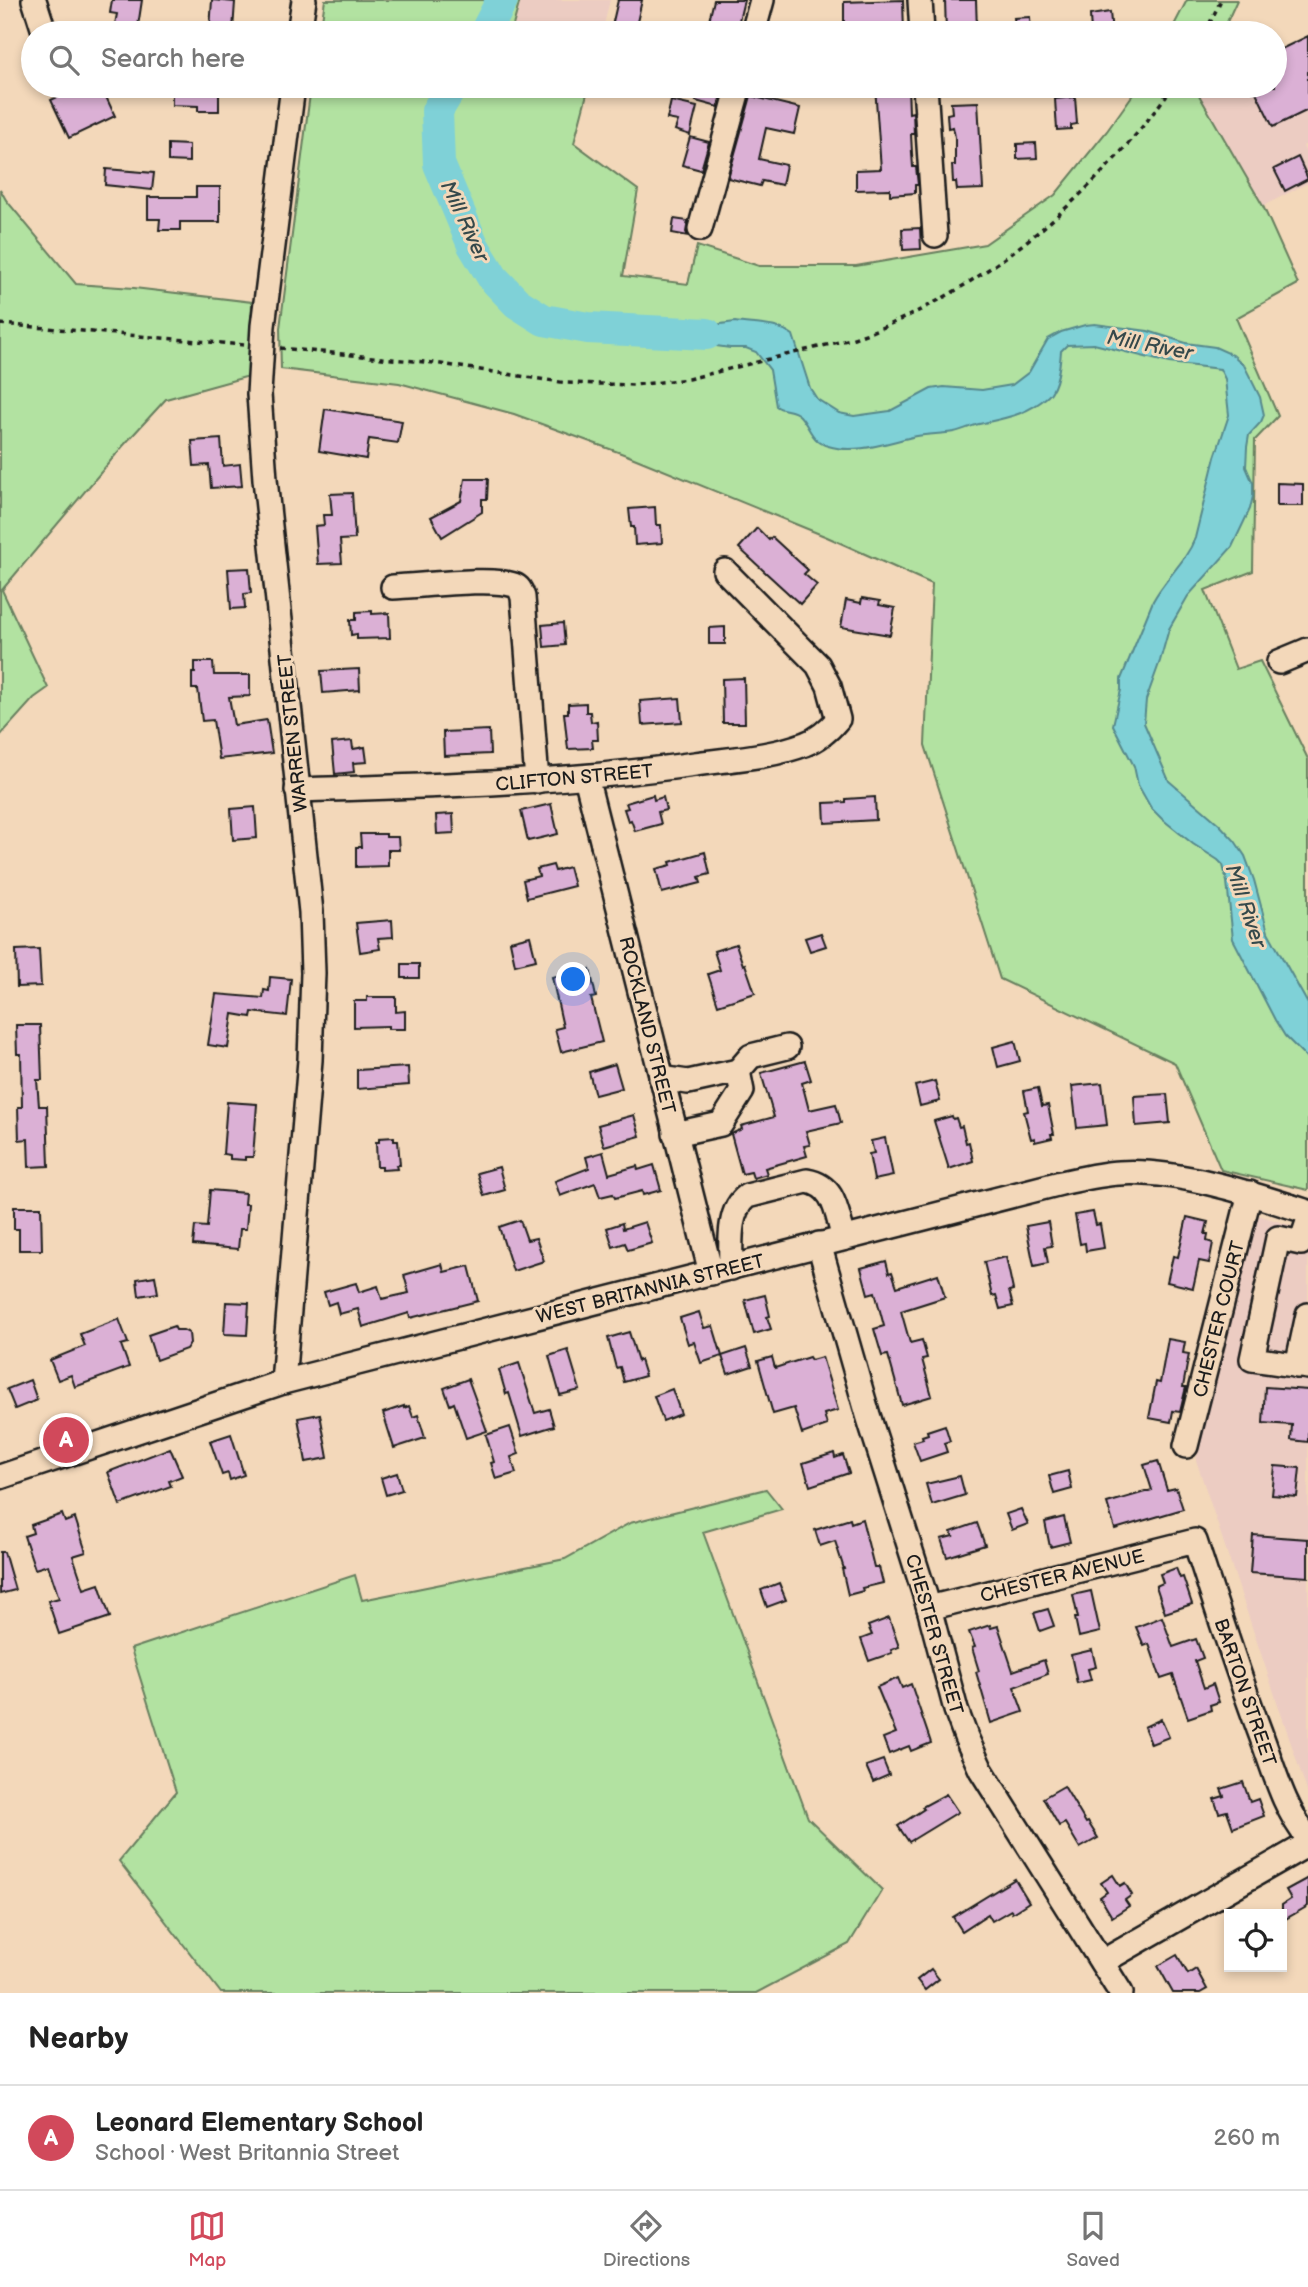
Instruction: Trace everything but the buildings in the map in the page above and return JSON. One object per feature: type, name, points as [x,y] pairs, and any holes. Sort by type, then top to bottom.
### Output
[{"type":"street","points":[[34,0],[41,21]]},
{"type":"street","points":[[300,21],[303,0]]},
{"type":"street","points":[[756,21],[762,0]]},
{"type":"street","points":[[920,0],[921,21]]},
{"type":"street","name":"WARREN STREET","points":[[283,1382],[310,1060],[312,934],[262,448],[259,394],[261,347],[292,98]]},
{"type":"street","points":[[700,229],[736,98]]},
{"type":"street","points":[[926,98],[935,235]]},
{"type":"street","name":"CLIFTON STREET","points":[[298,790],[586,777],[790,749],[822,735],[838,719],[829,686],[818,665],[725,570]]},
{"type":"street","points":[[393,587],[488,582],[518,587],[523,597],[537,781]]},
{"type":"street","points":[[1279,662],[1308,650]]},
{"type":"street","name":"ROCKLAND STREET","points":[[586,777],[675,1133],[721,1270]]},
{"type":"street","points":[[661,1078],[688,1082],[738,1071],[751,1056],[787,1047]]},
{"type":"street","points":[[675,1133],[722,1124],[742,1090],[738,1071]]},
{"type":"street","name":"WEST BRITANNIA STREET","points":[[0,1477],[283,1382],[1101,1174],[1121,1172],[1160,1175],[1250,1193],[1308,1212]]},
{"type":"street","points":[[721,1270],[741,1201],[747,1196],[807,1181],[826,1187],[844,1238]]},
{"type":"street","name":"CHESTER COURT","points":[[1186,1446],[1250,1193]]},
{"type":"street","points":[[1306,1238],[1278,1238],[1252,1360],[1302,1366],[1308,1315]]},
{"type":"street","name":"CHESTER STREET","points":[[819,1244],[868,1415],[929,1608],[959,1719],[976,1759],[1121,1993]]},
{"type":"street","name":"CHESTER AVENUE","points":[[929,1608],[1195,1541]]},
{"type":"street","name":"BARTON STREET","points":[[1195,1541],[1235,1664],[1281,1790],[1308,1838]]},
{"type":"street","points":[[1102,1962],[1308,1844]]},
{"type":"path","points":[[1211,21],[1221,0]]},
{"type":"path","points":[[0,324],[386,358],[567,383],[652,384],[688,379],[823,347],[876,331],[934,304],[995,263],[1091,185],[1136,136],[1164,98]]},
{"type":"shaded area","points":[[520,0],[610,0],[605,21],[514,21]]},
{"type":"shaded area","points":[[1308,39],[1308,143],[1303,146],[1308,157],[1308,183],[1263,206],[1201,98],[1287,98],[1287,49]]},
{"type":"shaded area","points":[[1258,1215],[1308,1231],[1308,1794],[1196,1460]]},
{"type":"green space","points":[[325,0],[520,0],[514,21],[322,21]]},
{"type":"green space","points":[[1187,0],[1237,0],[1227,21],[1176,21]]},
{"type":"green space","points":[[309,98],[586,98],[574,143],[638,190],[623,276],[688,284],[697,246],[759,266],[856,266],[985,244],[1055,195],[1130,98],[1201,98],[1263,206],[1298,284],[1236,318],[1278,416],[1255,440],[1253,571],[1205,590],[1236,669],[1260,661],[1308,759],[1308,1190],[1221,1170],[1175,1063],[1000,979],[925,745],[932,584],[827,537],[629,456],[514,414],[399,383],[281,369],[280,328]]},
{"type":"green space","points":[[0,189],[6,200],[76,284],[252,302],[249,376],[166,399],[2,590],[48,688],[34,698],[0,736]]},
{"type":"green space","points":[[766,1489],[782,1509],[703,1532],[808,1818],[882,1890],[849,1944],[756,1993],[221,1993],[119,1861],[176,1792],[131,1649],[355,1575],[362,1600],[565,1559],[630,1523]]},
{"type":"water","points":[[735,322],[772,326],[793,335],[810,388],[817,399],[839,413],[854,416],[890,411],[931,389],[944,387],[982,390],[1012,385],[1029,372],[1048,339],[1085,325],[1148,331],[1186,343],[1215,347],[1233,355],[1244,365],[1260,397],[1264,415],[1249,435],[1247,447],[1246,467],[1253,483],[1250,509],[1232,547],[1188,596],[1169,629],[1146,700],[1144,723],[1169,781],[1219,824],[1245,856],[1268,932],[1308,1004],[1308,1059],[1285,1036],[1275,1020],[1233,939],[1223,865],[1193,844],[1151,808],[1138,785],[1134,766],[1113,725],[1121,679],[1153,601],[1195,538],[1215,457],[1229,415],[1225,379],[1220,369],[1169,363],[1094,344],[1067,345],[1061,351],[1058,375],[1051,392],[1024,412],[954,432],[917,436],[861,448],[839,448],[822,444],[797,414],[776,406],[770,370],[756,352],[746,348],[641,335]]},
{"type":"waterway","name":"Mill River","points":[[491,21],[502,0]]},
{"type":"waterway","name":"Mill River","points":[[445,98],[437,111],[439,164],[473,245],[493,278],[517,303],[544,320],[588,328],[707,334]]},
{"type":"place","name":"Leonard Elementary School","points":[[66,1440]]}]
